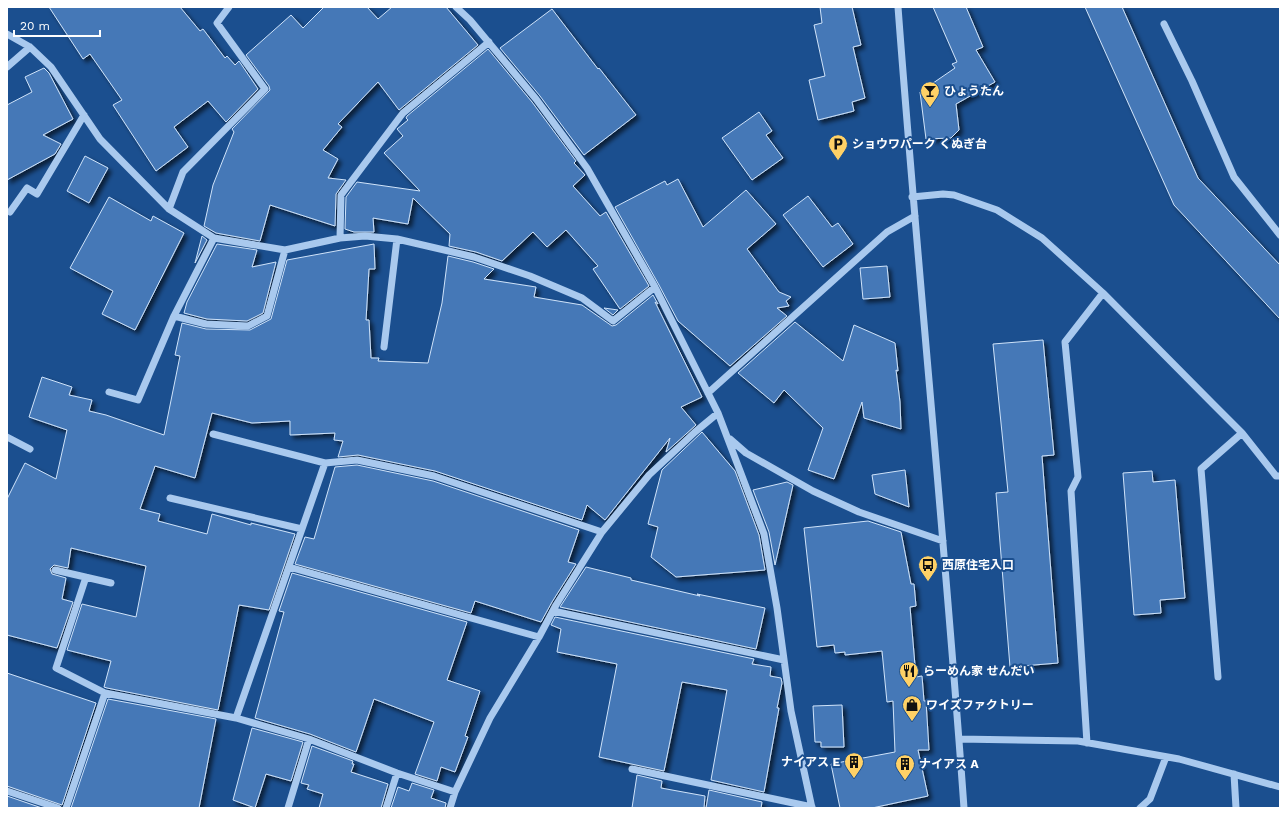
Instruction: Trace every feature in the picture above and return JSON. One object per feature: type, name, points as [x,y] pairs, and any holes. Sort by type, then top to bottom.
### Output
[{"type":"street","points":[[169,209],[183,172],[265,90],[217,23],[229,7]]},
{"type":"street","points":[[456,7],[470,20],[536,99],[587,168],[654,287],[718,413],[764,534],[777,608],[791,711],[812,808],[632,769]]},
{"type":"street","points":[[898,7],[912,197],[915,216],[943,541],[964,808]]},
{"type":"street","points":[[1164,24],[1192,81],[1234,176],[1280,235]]},
{"type":"street","points":[[7,34],[30,47],[51,67],[100,139],[169,209],[214,238],[285,250],[340,238],[365,236],[397,239],[474,257],[530,276],[582,298],[613,320],[654,287]]},
{"type":"street","points":[[340,238],[341,195],[393,126],[403,113],[489,42]]},
{"type":"street","points":[[7,67],[30,47]]},
{"type":"street","points":[[10,212],[27,188],[37,194],[84,115]]},
{"type":"street","points":[[912,197],[943,194],[954,195],[997,210],[1042,238],[1103,293],[1242,433],[1276,476],[1280,476]]},
{"type":"street","points":[[708,392],[886,232],[915,216]]},
{"type":"street","points":[[109,392],[138,400],[174,316],[214,238]]},
{"type":"street","points":[[384,346],[397,239]]},
{"type":"street","points":[[174,316],[206,324],[248,326],[267,316],[285,250]]},
{"type":"street","points":[[1087,743],[1071,491],[1078,478],[1065,342],[1103,293]]},
{"type":"street","points":[[450,808],[455,792],[490,718],[553,611],[602,532],[650,475],[695,432],[718,413]]},
{"type":"street","points":[[1218,677],[1201,469],[1242,433]]},
{"type":"street","points":[[214,434],[325,463],[357,460],[434,476],[602,532]]},
{"type":"street","points":[[7,437],[30,449]]},
{"type":"street","points":[[728,437],[746,453],[813,491],[859,512],[943,541]]},
{"type":"street","points":[[236,718],[325,463]]},
{"type":"street","points":[[170,498],[302,529]]},
{"type":"street","points":[[289,568],[539,637]]},
{"type":"street","points":[[55,570],[111,583]]},
{"type":"street","points":[[86,577],[56,668],[105,693],[236,718],[309,739],[397,773],[455,792]]},
{"type":"street","points":[[553,611],[784,660]]},
{"type":"street","points":[[66,808],[105,693]]},
{"type":"street","points":[[288,808],[309,739]]},
{"type":"street","points":[[959,739],[1078,741],[1179,759],[1280,787]]},
{"type":"street","points":[[1140,808],[1150,799],[1166,757]]},
{"type":"street","points":[[386,808],[397,773]]},
{"type":"street","points":[[1234,774],[1236,808]]},
{"type":"street","points":[[7,791],[58,808]]},
{"type":"building","points":[[49,7],[180,7],[200,31],[203,29],[225,58],[227,56],[235,65],[239,61],[258,89],[226,122],[208,101],[174,127],[188,147],[156,171],[113,105],[122,100],[90,54],[83,59]]},
{"type":"building","points":[[324,7],[367,7],[378,19],[392,7],[446,7],[478,45],[399,110],[378,82],[338,124],[342,127],[323,150],[338,159],[328,178],[346,180],[336,194],[335,226],[270,205],[260,241],[216,233],[204,226],[213,185],[234,132],[232,129],[270,90],[269,86],[246,55],[291,15],[303,28]]},
{"type":"building","points":[[820,7],[852,7],[861,45],[853,47],[865,98],[852,102],[854,111],[818,120],[809,80],[825,76],[814,25],[822,23]]},
{"type":"building","points":[[933,7],[966,7],[983,47],[976,50],[995,82],[956,104],[959,130],[951,138],[926,139],[920,92],[955,68],[952,64],[957,62]]},
{"type":"building","points":[[1085,7],[1122,7],[1198,178],[1280,265],[1280,319],[1174,205]]},
{"type":"building","points":[[552,9],[598,69],[599,68],[636,115],[584,155],[540,96],[500,48]]},
{"type":"building","points":[[488,49],[532,102],[576,161],[574,163],[585,175],[573,186],[600,216],[606,212],[649,286],[620,309],[593,269],[598,266],[566,230],[547,247],[533,232],[502,261],[476,252],[449,246],[450,234],[413,198],[408,224],[373,218],[374,232],[354,232],[345,229],[346,197],[357,182],[420,191],[384,153],[403,136],[397,129],[408,120],[406,118],[407,116]]},
{"type":"building","points":[[44,68],[49,73],[73,119],[43,135],[61,144],[55,154],[7,180],[7,105],[32,92],[25,77]]},
{"type":"building","points":[[759,112],[772,131],[766,135],[783,158],[752,180],[722,138]]},
{"type":"building","points":[[85,156],[108,168],[89,203],[67,191]]},
{"type":"building","points":[[678,179],[703,227],[746,190],[776,224],[747,249],[779,292],[791,297],[786,301],[789,306],[777,308],[787,316],[730,366],[678,321],[615,207],[665,181],[667,185]]},
{"type":"building","points":[[808,196],[832,227],[838,223],[853,244],[823,267],[783,215]]},
{"type":"building","points":[[109,197],[151,221],[153,216],[184,233],[135,330],[102,314],[113,291],[70,268]]},
{"type":"building","points":[[202,236],[207,240],[195,263]]},
{"type":"building","points":[[217,244],[257,250],[252,267],[276,262],[263,313],[247,321],[207,319],[184,313],[187,302]]},
{"type":"building","points":[[374,244],[375,269],[369,269],[366,320],[369,320],[371,358],[379,358],[378,361],[428,363],[442,303],[448,256],[494,269],[484,279],[536,287],[534,297],[582,305],[612,326],[616,325],[653,295],[658,304],[655,302],[702,397],[681,407],[696,425],[666,452],[670,438],[605,520],[587,505],[582,520],[435,471],[358,455],[338,457],[343,441],[334,440],[335,433],[290,435],[290,421],[252,423],[212,413],[195,478],[155,466],[140,509],[160,514],[158,521],[207,534],[212,514],[251,525],[251,523],[295,534],[269,610],[239,605],[218,710],[104,687],[111,661],[67,650],[82,604],[136,617],[146,566],[71,548],[68,568],[54,565],[50,569],[52,574],[66,578],[62,599],[73,602],[57,648],[7,635],[7,499],[25,463],[56,479],[67,430],[29,417],[42,377],[72,387],[69,395],[92,400],[89,411],[106,415],[164,435],[180,356],[175,355],[182,323],[206,329],[250,330],[271,319],[287,260]]},
{"type":"building","points":[[887,266],[890,297],[863,299],[860,268]]},
{"type":"building","points":[[604,308],[618,310],[613,315]]},
{"type":"building","points":[[795,322],[843,361],[854,325],[895,343],[901,429],[864,418],[862,402],[834,479],[808,470],[823,428],[784,390],[774,403],[738,373]]},
{"type":"building","points":[[1043,340],[1054,455],[1042,456],[1058,663],[1010,667],[996,493],[1008,492],[993,344]]},
{"type":"building","points":[[702,432],[735,471],[759,535],[765,570],[676,577],[651,557],[658,527],[648,524],[662,470]]},
{"type":"building","points":[[357,465],[433,481],[579,530],[568,562],[576,564],[541,622],[475,601],[471,613],[295,564],[305,537],[314,539],[335,467]]},
{"type":"building","points":[[905,470],[909,507],[875,494],[872,475]]},
{"type":"building","points":[[1152,471],[1153,482],[1175,480],[1185,598],[1160,600],[1161,613],[1134,615],[1123,473]]},
{"type":"building","points":[[787,482],[793,485],[775,565],[769,532],[753,490]]},
{"type":"building","points":[[868,521],[901,532],[911,584],[914,584],[916,606],[910,607],[916,677],[922,676],[924,701],[926,701],[929,750],[918,750],[928,796],[872,808],[840,808],[831,764],[895,752],[893,701],[887,702],[882,651],[845,655],[845,652],[835,653],[834,645],[817,647],[804,528]]},
{"type":"building","points":[[586,567],[631,578],[631,580],[700,596],[697,594],[765,608],[756,649],[560,607]]},
{"type":"building","points":[[292,573],[467,622],[447,680],[480,691],[465,736],[468,737],[455,772],[441,767],[437,781],[415,774],[434,722],[374,699],[356,752],[310,734],[255,718],[284,612],[279,611]]},
{"type":"building","points":[[555,617],[754,659],[752,664],[771,667],[770,676],[781,678],[782,683],[764,792],[711,780],[727,690],[682,682],[664,771],[599,757],[617,664],[557,652],[561,629],[551,625]]},
{"type":"building","points":[[7,673],[96,703],[62,805],[7,786]]},
{"type":"building","points":[[108,699],[216,719],[199,808],[71,808]]},
{"type":"building","points":[[842,705],[844,747],[821,747],[821,742],[815,742],[813,706]]},
{"type":"building","points":[[252,728],[303,742],[291,781],[266,774],[255,808],[233,800]]},
{"type":"building","points":[[312,746],[353,761],[352,764],[354,764],[351,772],[388,784],[381,808],[319,808],[323,794],[307,789],[309,785],[301,783]]},
{"type":"building","points":[[637,775],[662,781],[661,788],[705,796],[704,808],[632,808]]},
{"type":"building","points":[[412,783],[434,790],[431,798],[446,803],[445,808],[391,808],[398,787],[409,791]]},
{"type":"building","points":[[709,790],[762,802],[761,808],[706,808]]},
{"type":"building","points":[[7,796],[42,808],[7,808]]},
{"type":"place","name":"ひょうたん","points":[[930,108]]},
{"type":"place","name":"ショウワパーク くぬぎ台","points":[[838,161]]},
{"type":"place","name":"西原住宅入口","points":[[928,582]]},
{"type":"place","name":"らーめん家 せんだい","points":[[909,688]]},
{"type":"place","name":"ワイズファクトリー","points":[[912,722]]},
{"type":"place","name":"ナイアス E","points":[[854,779]]},
{"type":"place","name":"ナイアス A","points":[[905,781]]}]
